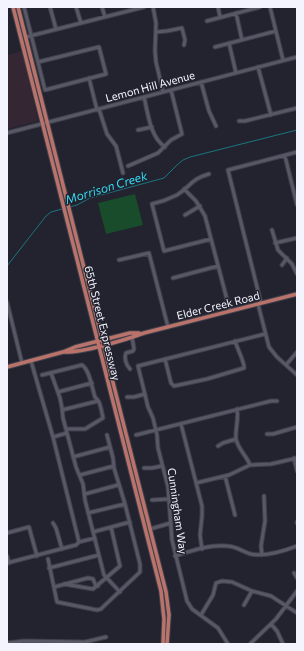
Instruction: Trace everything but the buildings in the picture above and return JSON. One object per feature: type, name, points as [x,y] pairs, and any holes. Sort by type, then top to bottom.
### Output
[{"type":"main road","name":"65th Street Expressway","points":[[13,7],[43,124],[66,203]]},
{"type":"main road","name":"65th Street Expressway","points":[[18,7],[48,123],[99,346],[161,591],[164,619],[163,644]]},
{"type":"main road","name":"65th Street Expressway","points":[[68,212],[103,340],[166,592],[169,615],[167,644]]},
{"type":"main road","name":"Elder Creek Road","points":[[7,367],[63,352],[70,348],[130,333],[168,327],[297,294]]},
{"type":"main road","name":"Elder Creek Road","points":[[63,352],[71,353],[104,345],[144,332]]},
{"type":"street","points":[[24,7],[45,90],[106,74],[99,46],[38,62]]},
{"type":"street","points":[[50,7],[56,29]]},
{"type":"street","points":[[76,7],[80,23]]},
{"type":"street","points":[[102,7],[105,17]]},
{"type":"street","points":[[26,37],[105,17],[128,9],[144,7]]},
{"type":"street","points":[[153,7],[156,18],[156,62],[163,92]]},
{"type":"street","points":[[218,7],[220,17]]},
{"type":"street","points":[[207,21],[260,7]]},
{"type":"street","points":[[270,7],[283,60]]},
{"type":"street","points":[[236,13],[242,40]]},
{"type":"street","points":[[156,32],[167,32],[182,28],[185,40],[184,45]]},
{"type":"street","points":[[215,47],[276,31]]},
{"type":"street","points":[[230,43],[236,73]]},
{"type":"street","name":"Lemon Hill Avenue","points":[[7,133],[297,57]]},
{"type":"street","points":[[258,67],[271,115]]},
{"type":"street","points":[[89,78],[107,134],[116,146],[123,173]]},
{"type":"street","points":[[201,82],[209,110],[216,126]]},
{"type":"street","points":[[128,166],[158,153],[171,140],[182,134],[171,90]]},
{"type":"street","points":[[144,97],[156,140],[165,147]]},
{"type":"street","points":[[239,120],[245,121],[297,108]]},
{"type":"street","points":[[138,130],[152,127]]},
{"type":"street","points":[[297,152],[228,170],[267,343],[271,351],[297,375]]},
{"type":"street","points":[[285,156],[297,205]]},
{"type":"street","points":[[209,174],[195,179],[184,189],[169,199],[152,204],[164,251],[211,239]]},
{"type":"street","points":[[184,189],[200,206],[205,216],[230,311]]},
{"type":"street","points":[[185,215],[200,206]]},
{"type":"street","points":[[272,230],[275,244],[280,253],[292,264],[297,274]]},
{"type":"street","points":[[275,244],[297,238]]},
{"type":"street","points":[[119,260],[149,253],[168,327]]},
{"type":"street","points":[[282,265],[287,258]]},
{"type":"street","points":[[173,278],[218,266]]},
{"type":"street","points":[[7,302],[22,363]]},
{"type":"street","points":[[235,341],[244,368],[207,379],[174,386],[170,383],[165,359],[235,341],[265,334]]},
{"type":"street","points":[[130,369],[127,366],[125,357],[126,353],[132,352],[134,349],[132,337]]},
{"type":"street","points":[[286,365],[297,352]]},
{"type":"street","name":"Cunningham Way","points":[[165,359],[138,366],[156,430],[158,448],[168,487],[172,540],[175,556],[186,601],[192,609],[218,628],[228,644]]},
{"type":"street","points":[[31,361],[53,437],[79,542]]},
{"type":"street","points":[[42,375],[82,365],[86,368],[92,383],[95,396],[100,404],[103,418],[85,429],[66,431],[53,437]]},
{"type":"street","points":[[51,373],[58,392],[66,431],[76,468],[80,475],[85,494],[88,513],[104,575],[120,592]]},
{"type":"street","points":[[58,392],[92,383]]},
{"type":"street","points":[[127,397],[145,394]]},
{"type":"street","points":[[62,410],[98,401]]},
{"type":"street","points":[[136,435],[237,409],[277,401]]},
{"type":"street","points":[[237,409],[238,418],[236,439],[250,465]]},
{"type":"street","points":[[181,424],[202,512],[200,535],[202,549]]},
{"type":"street","points":[[267,434],[273,434],[297,427]]},
{"type":"street","points":[[48,559],[57,602],[97,610],[101,609],[138,575],[141,568],[130,522],[118,485],[107,434]]},
{"type":"street","points":[[218,446],[223,442],[236,439]]},
{"type":"street","points":[[73,457],[110,447]]},
{"type":"street","points":[[196,482],[225,476],[250,465],[271,464],[295,458],[297,471]]},
{"type":"street","points":[[80,475],[114,466]]},
{"type":"street","points":[[144,468],[162,466]]},
{"type":"street","points":[[225,476],[235,516]]},
{"type":"street","points":[[85,494],[118,485]]},
{"type":"street","points":[[262,555],[261,546],[266,514],[264,496]]},
{"type":"street","points":[[152,500],[168,499]]},
{"type":"street","points":[[88,513],[125,504]]},
{"type":"street","points":[[93,532],[130,522]]},
{"type":"street","points":[[53,523],[62,549]]},
{"type":"street","points":[[150,529],[171,523]]},
{"type":"street","points":[[7,533],[29,527],[37,556]]},
{"type":"street","points":[[64,584],[93,589],[119,568],[121,564],[111,527]]},
{"type":"street","points":[[7,556],[8,563],[76,545],[79,542],[95,538]]},
{"type":"street","points":[[175,556],[202,549],[229,546],[249,553],[262,555],[297,546]]},
{"type":"street","points":[[49,568],[99,555]]},
{"type":"street","points":[[294,573],[297,578]]},
{"type":"street","points":[[54,587],[91,578],[96,586],[98,586]]},
{"type":"street","points":[[201,615],[213,595],[216,583],[222,581],[232,582],[252,591],[271,596],[297,613]]},
{"type":"street","points":[[244,605],[252,591]]},
{"type":"street","points":[[250,644],[280,614],[297,591]]},
{"type":"street","points":[[271,624],[283,644]]},
{"type":"street","points":[[7,643],[24,640],[85,642],[106,636]]},
{"type":"shaded area","points":[[22,51],[38,121],[7,129],[7,55]]},
{"type":"green space","points":[[135,194],[143,225],[106,234],[98,203]]},
{"type":"waterway","name":"Morrison Creek","points":[[66,208],[77,205],[90,198],[164,178],[183,160],[190,157],[297,130]]},
{"type":"waterway","name":"Morrison Creek","points":[[7,266],[46,216],[51,212],[62,209]]}]
